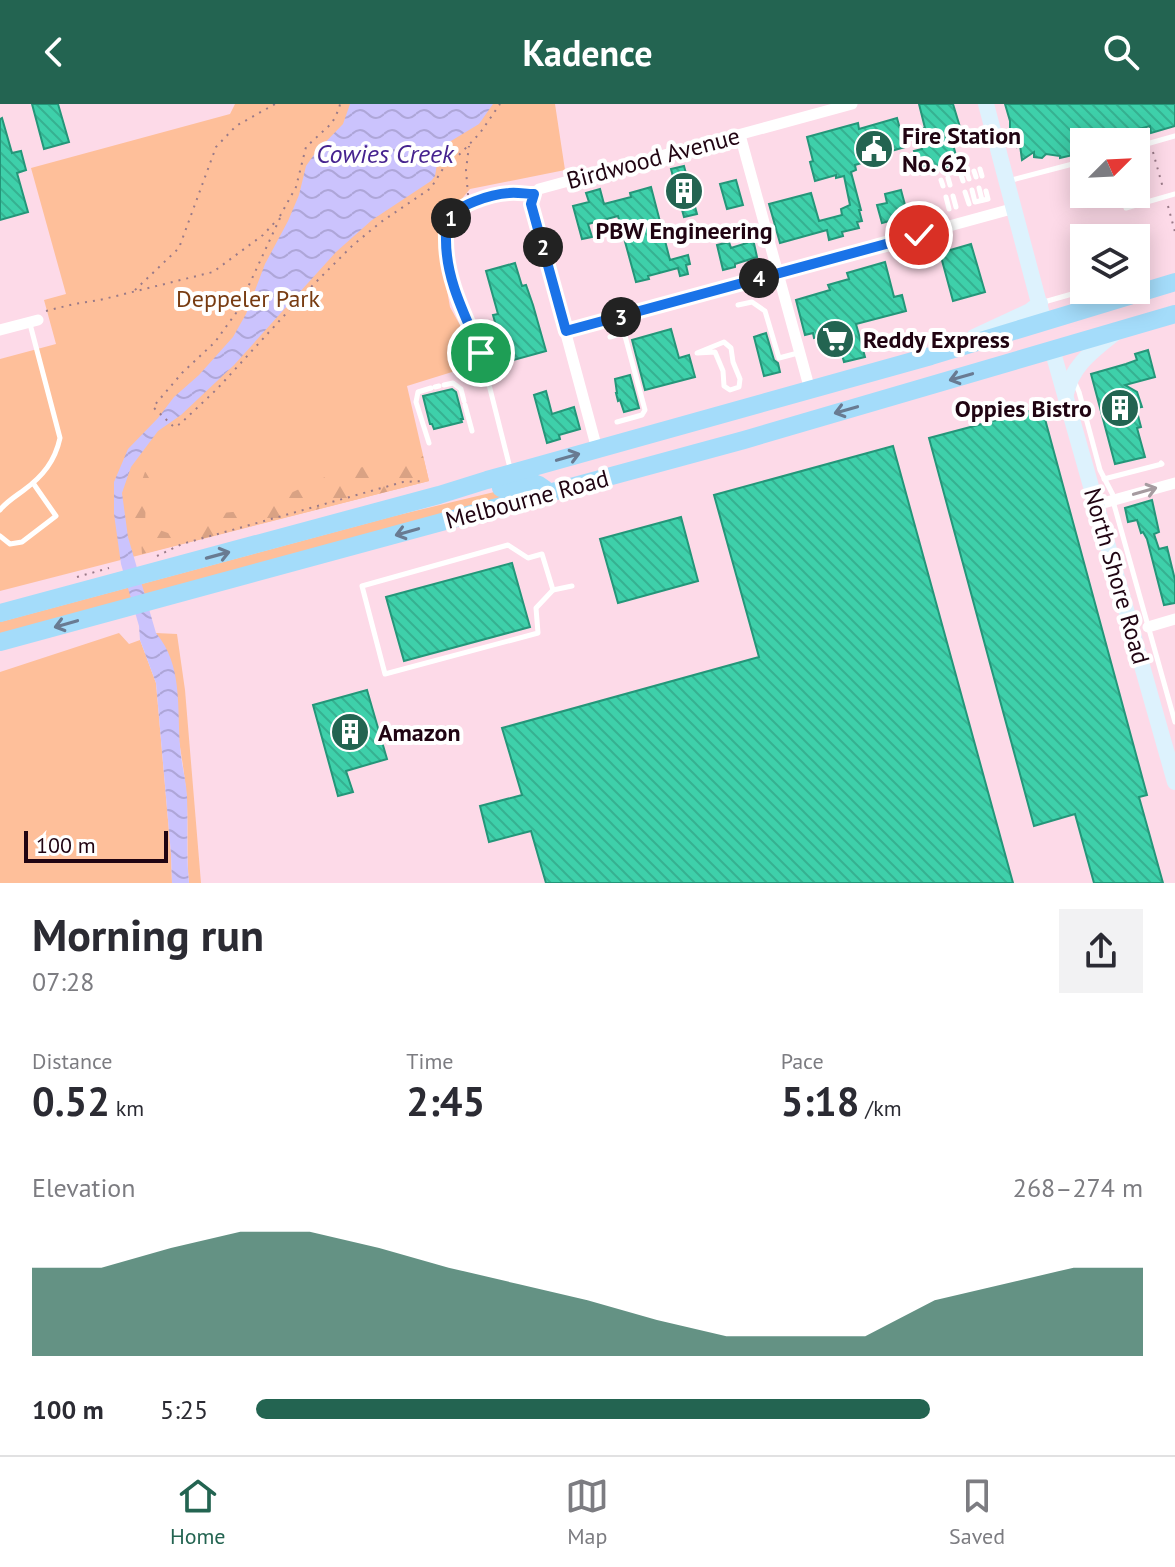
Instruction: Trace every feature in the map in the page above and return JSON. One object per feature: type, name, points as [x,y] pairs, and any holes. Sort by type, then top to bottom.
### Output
[{"type":"highway","name":"Melbourne Road","points":[[1150,287],[1175,282]]},
{"type":"highway","name":"Melbourne Road","points":[[0,613],[439,495],[946,351],[1042,312],[1076,304]]},
{"type":"highway","points":[[1042,312],[1052,349]]},
{"type":"highway","name":"Melbourne Road","points":[[0,642],[744,440],[1175,314]]},
{"type":"highway","points":[[439,495],[478,494],[529,482],[542,486],[548,493]]},
{"type":"main road","points":[[986,104],[1042,312]]},
{"type":"main road","points":[[1064,374],[1121,329]]},
{"type":"main road","name":"North Shore Road","points":[[1052,349],[1064,374],[1066,396],[1175,782]]},
{"type":"street","name":"Birdwood Avenue","points":[[534,194],[539,189],[852,104]]},
{"type":"street","points":[[740,135],[810,390]]},
{"type":"street","points":[[534,194],[531,204],[597,449]]},
{"type":"street","points":[[566,331],[1015,208]]},
{"type":"street","points":[[0,330],[37,318]]},
{"type":"street","points":[[1096,505],[1175,483]]},
{"type":"street","points":[[1148,627],[1175,619]]},
{"type":"lane","points":[[1151,143],[1175,136]]},
{"type":"lane","points":[[1007,181],[1070,165]]},
{"type":"lane","points":[[972,190],[975,202],[988,199],[986,191]]},
{"type":"lane","name":"Birdwood Avenue","points":[[512,473],[481,353],[453,287],[446,246],[447,222],[457,211],[492,196],[534,194]]},
{"type":"lane","points":[[1150,201],[1175,194]]},
{"type":"lane","points":[[949,196],[953,208]]},
{"type":"lane","points":[[1150,286],[1175,274]]},
{"type":"lane","points":[[1042,312],[1070,298]]},
{"type":"lane","points":[[738,305],[752,302],[765,311],[779,358],[800,352]]},
{"type":"lane","points":[[0,510],[33,483],[56,455],[60,438],[37,318]]},
{"type":"lane","points":[[610,337],[625,336],[645,410],[642,415],[617,422]]},
{"type":"lane","points":[[724,342],[731,348],[740,379],[739,387],[730,390],[724,386],[723,371],[715,352],[697,353],[724,342]]},
{"type":"lane","name":"North Shore Road","points":[[1064,374],[1077,388],[1100,470],[1114,500],[1175,722]]},
{"type":"lane","points":[[429,443],[416,402],[418,392],[453,383],[461,389],[472,431]]},
{"type":"lane","points":[[1104,479],[1161,463]]},
{"type":"lane","points":[[0,536],[10,544],[22,542],[56,516],[33,483]]},
{"type":"lane","points":[[553,590],[542,554],[528,558],[508,545],[362,586],[385,674],[538,633],[536,608],[553,590],[572,586]]},
{"type":"path","points":[[134,290],[179,248],[216,147],[236,126],[275,104]]},
{"type":"path","points":[[340,104],[332,123],[306,147],[296,187],[236,313],[215,342],[182,373],[153,407],[174,427],[217,389],[353,245],[431,188],[444,167],[480,133],[500,104]]},
{"type":"path","points":[[1151,143],[1175,232]]},
{"type":"path","points":[[468,205],[466,170],[469,145]]},
{"type":"path","points":[[37,318],[74,304],[213,272],[263,235],[280,218]]},
{"type":"path","points":[[153,557],[182,544],[403,482],[425,481]]},
{"type":"green space","name":"Deppeler Park","points":[[235,104],[555,104],[565,170],[470,189],[445,219],[442,262],[450,307],[481,363],[407,386],[429,481],[0,591],[0,359],[56,344],[44,300],[66,294],[31,168],[230,114]]},
{"type":"green space","points":[[423,456],[429,481],[142,554],[132,508],[145,472],[156,473],[146,498],[145,525],[168,533],[200,515],[254,510],[336,472]]},
{"type":"green space","points":[[519,486],[534,489],[0,635],[0,622],[394,516]]},
{"type":"green space","points":[[119,633],[129,644],[140,640],[156,683],[172,883],[0,883],[0,672]]},
{"type":"green space","points":[[156,633],[177,634],[185,690],[201,883],[189,883],[184,771]]},
{"type":"water","name":"Cowies Creek","points":[[350,104],[493,104],[479,124],[446,144],[431,181],[372,220],[336,252],[234,365],[181,415],[158,431],[131,467],[122,493],[128,537],[156,633],[171,659],[177,687],[187,796],[189,883],[172,883],[156,683],[140,640],[139,626],[121,564],[114,514],[114,482],[128,449],[233,337],[288,221],[306,166],[343,124]]},
{"type":"building","points":[[32,104],[58,104],[69,142],[44,149]]},
{"type":"building","points":[[919,104],[953,104],[963,137],[952,140],[958,164],[921,174],[914,151],[922,149],[917,130],[925,128]]},
{"type":"building","points":[[1005,104],[1175,104],[1175,126],[1151,133],[1150,126],[1070,128],[1070,156],[1060,158],[1046,154],[1042,158],[1034,157],[1034,152],[1022,160],[1020,145],[1017,147],[1014,141]]},
{"type":"building","points":[[897,118],[905,147],[867,158],[868,161],[855,165],[856,170],[851,172],[861,210],[862,221],[857,222],[859,228],[842,232],[843,236],[829,240],[827,230],[780,243],[769,204],[811,193],[819,221],[842,215],[841,209],[850,205],[844,176],[815,181],[807,137],[858,123],[859,129]]},
{"type":"building","points":[[0,119],[12,153],[21,151],[26,170],[17,173],[28,212],[0,220]]},
{"type":"building","name":"PBW Engineering","points":[[684,166],[697,214],[684,217],[671,169]]},
{"type":"building","points":[[736,180],[743,205],[727,209],[720,184]]},
{"type":"building","points":[[651,187],[670,260],[688,255],[690,264],[686,265],[688,274],[680,276],[678,268],[636,282],[618,216],[588,224],[592,237],[582,239],[573,206],[589,202],[586,193],[600,189],[604,204],[631,197],[630,193]]},
{"type":"building","points":[[901,190],[908,216],[882,223],[877,205],[887,203],[885,194]]},
{"type":"building","points":[[753,239],[757,257],[723,270],[717,245],[729,242],[731,248]]},
{"type":"building","points":[[971,244],[985,292],[953,301],[940,253]]},
{"type":"building","points":[[885,262],[894,297],[902,295],[906,311],[856,324],[865,357],[844,362],[839,344],[823,348],[820,336],[814,338],[813,333],[805,335],[796,300],[830,290],[828,285],[849,279],[847,273]]},
{"type":"building","points":[[515,263],[522,286],[526,285],[546,351],[506,362],[493,315],[498,314],[486,271]]},
{"type":"building","points":[[671,329],[679,358],[689,355],[695,377],[645,390],[632,340]]},
{"type":"building","points":[[766,333],[780,372],[764,376],[754,337]]},
{"type":"building","name":"Oppies Bistro","points":[[1148,350],[1155,377],[1125,385],[1137,392],[1142,407],[1136,408],[1141,427],[1137,428],[1145,457],[1115,464],[1091,374],[1137,360],[1135,354]]},
{"type":"building","points":[[630,375],[639,408],[624,412],[618,401],[615,379]]},
{"type":"building","points":[[452,389],[456,392],[462,422],[434,429],[423,396]]},
{"type":"building","points":[[546,391],[552,414],[574,407],[580,429],[559,435],[560,439],[547,443],[534,395]]},
{"type":"building","points":[[1042,408],[1147,795],[1139,797],[1163,883],[1094,883],[1075,814],[1034,826],[929,438]]},
{"type":"building","points":[[893,446],[1013,883],[546,883],[531,831],[489,842],[480,806],[522,795],[502,728],[759,657],[714,495]]},
{"type":"building","points":[[1152,500],[1159,532],[1154,534],[1159,549],[1167,547],[1175,580],[1175,603],[1164,605],[1147,539],[1141,533],[1137,520],[1128,522],[1125,508]]},
{"type":"building","points":[[681,517],[698,581],[618,603],[600,539]]},
{"type":"building","points":[[512,563],[530,627],[404,661],[386,597]]},
{"type":"building","name":"Amazon","points":[[367,690],[387,759],[346,771],[353,792],[338,796],[313,705]]},
{"type":"place","name":"Fire Station No. 62","points":[[874,149]]},
{"type":"place","name":"PBW Engineering","points":[[684,191]]},
{"type":"place","name":"Reddy Express","points":[[835,339]]},
{"type":"place","name":"Oppies Bistro","points":[[1120,408]]},
{"type":"place","name":"Amazon","points":[[350,732]]},
{"type":"route","points":[[481,353],[453,287],[446,232],[447,222],[457,211],[492,196],[534,194],[531,204],[566,331],[919,235]]}]
